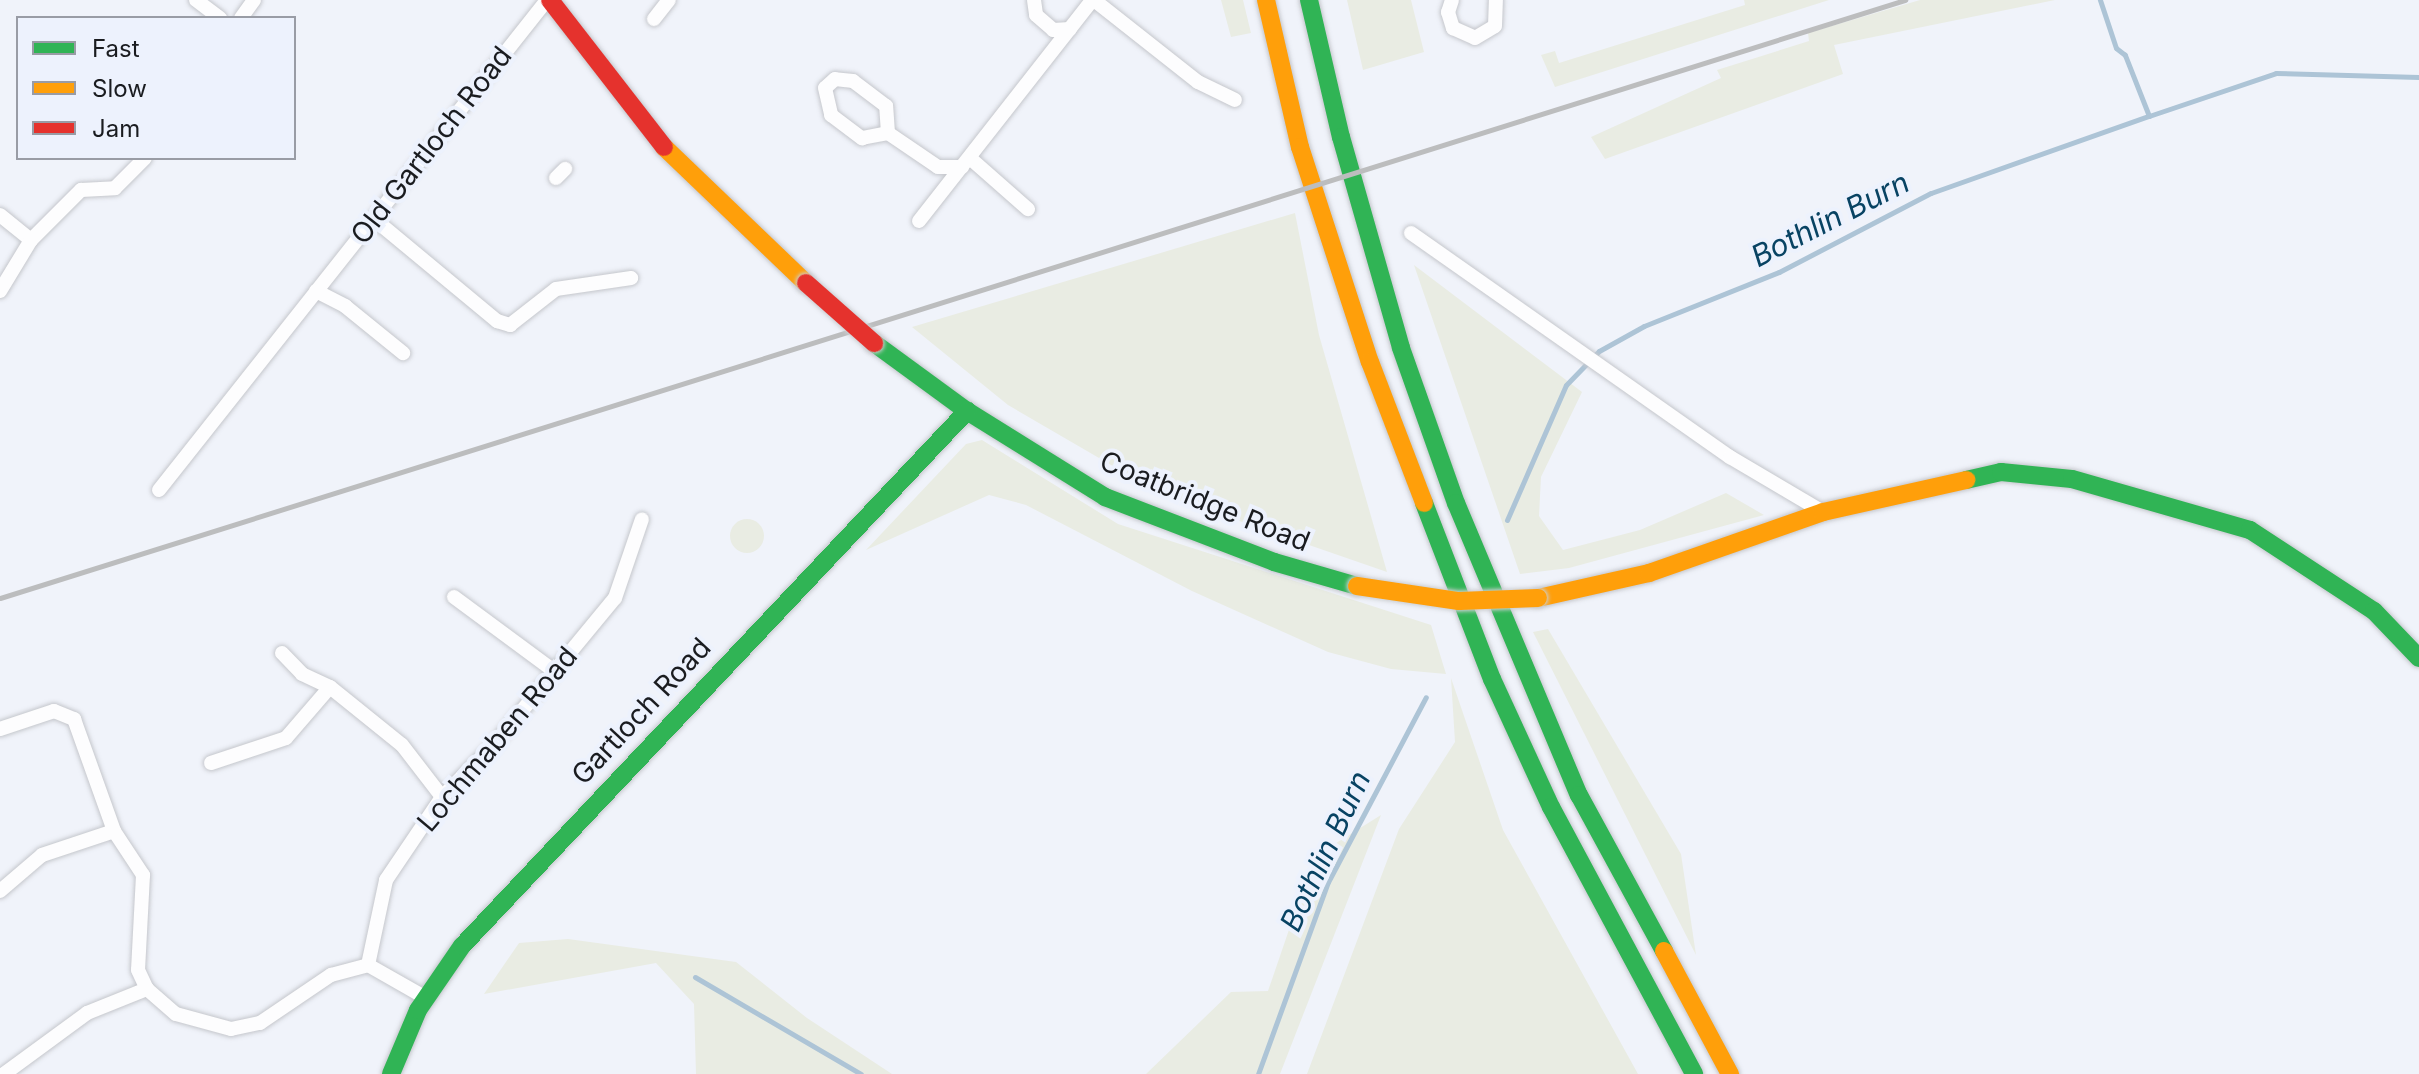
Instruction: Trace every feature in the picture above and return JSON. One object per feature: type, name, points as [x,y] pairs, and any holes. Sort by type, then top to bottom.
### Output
[{"type":"main road","name":"Coatbridge Road","points":[[548,0],[666,149],[806,283],[874,343],[967,411],[1105,497],[1274,562],[1357,586],[1459,601],[1538,598],[1649,573],[1823,512],[2001,472],[2072,479],[2250,530],[2374,611],[2419,658]]},
{"type":"main road","points":[[1266,0],[1300,147],[1361,333],[1492,679],[1551,807],[1694,1074]]},
{"type":"main road","points":[[1309,0],[1341,137],[1401,348],[1461,517],[1579,795],[1730,1074]]},
{"type":"main road","name":"Gartloch Road","points":[[391,1074],[426,998],[472,934],[967,411]]},
{"type":"street","points":[[196,0],[217,16]]},
{"type":"street","name":"Old Gartloch Road","points":[[159,490],[548,0]]},
{"type":"street","points":[[654,19],[669,0]]},
{"type":"street","points":[[1034,0],[1036,15],[1053,30],[1070,29]]},
{"type":"street","points":[[919,221],[1093,0],[1198,82],[1235,100]]},
{"type":"street","points":[[1452,0],[1448,12],[1453,28],[1475,38],[1495,26],[1500,2]]},
{"type":"street","points":[[888,133],[886,106],[853,81],[835,79],[825,88],[831,115],[862,138],[888,133],[938,167],[967,163],[1028,209]]},
{"type":"street","points":[[0,291],[31,240],[81,190],[115,188],[143,160]]},
{"type":"street","points":[[0,215],[31,240]]},
{"type":"street","points":[[374,219],[461,286],[497,321],[510,325],[556,289],[596,277],[631,278]]},
{"type":"street","points":[[1411,233],[1485,288],[1622,377],[1730,457],[1823,512]]},
{"type":"street","points":[[316,291],[345,306],[403,353]]},
{"type":"street","name":"Lochmaben Road","points":[[368,965],[386,880],[442,797],[492,747],[615,598],[642,519]]},
{"type":"street","points":[[454,597],[554,671]]},
{"type":"street","points":[[282,653],[302,674],[330,687],[402,745],[442,797]]},
{"type":"street","points":[[211,763],[286,738],[330,687]]},
{"type":"street","points":[[0,729],[54,711],[74,719],[114,831],[143,875],[138,970],[147,989],[176,1014],[231,1029],[260,1023],[331,975],[368,965],[426,998]]},
{"type":"street","points":[[0,891],[42,855],[114,831]]},
{"type":"street","points":[[4,1074],[87,1013],[147,989]]},
{"type":"shaded area","points":[[1221,0],[1243,0],[1251,33],[1231,37]]},
{"type":"shaded area","points":[[1347,0],[1411,0],[1424,52],[1363,70]]},
{"type":"shaded area","points":[[1744,0],[1829,0],[1555,87],[1541,55],[1555,51],[1559,63],[1745,5]]},
{"type":"shaded area","points":[[1920,0],[2055,0],[1834,45],[1843,74],[1605,159],[1591,137],[1721,78],[1717,70],[1809,41],[1808,33]]},
{"type":"shaded area","points":[[1295,213],[1319,335],[1387,572],[1161,494],[1008,405],[912,327]]},
{"type":"shaded area","points":[[1414,265],[1582,392],[1541,477],[1539,516],[1563,550],[1640,530],[1726,493],[1764,515],[1569,568],[1520,574]]},
{"type":"shaded area","points":[[982,440],[1118,524],[1431,625],[1446,674],[1391,669],[1328,652],[1192,591],[1026,505],[989,495],[866,550],[966,444]]},
{"type":"shaded area","points":[[747,519],[759,524],[764,536],[759,548],[747,553],[735,548],[730,536],[735,524]]},
{"type":"shaded area","points":[[1548,629],[1681,854],[1696,955],[1533,632]]},
{"type":"shaded area","points":[[1451,678],[1503,830],[1638,1074],[1307,1074],[1399,829],[1455,742]]},
{"type":"shaded area","points":[[1381,815],[1280,1074],[1146,1074],[1231,992],[1268,991],[1293,918],[1333,845]]},
{"type":"shaded area","points":[[568,939],[736,962],[807,1018],[892,1074],[696,1074],[694,1004],[656,963],[484,994],[519,943]]},
{"type":"waterway","name":"Bothlin Burn","points":[[1507,520],[1566,385],[1599,351],[1644,326],[1779,272],[1931,193],[2149,116],[2125,55],[2116,48],[2100,0]]},
{"type":"waterway","points":[[2149,116],[2276,73],[2419,77]]},
{"type":"waterway","name":"Bothlin Burn","points":[[1258,1074],[1328,882],[1426,697]]},
{"type":"waterway","points":[[695,977],[861,1074]]},
{"type":"railway","points":[[0,598],[1905,0]]},
{"type":"traffic: fast","points":[[1309,0],[1341,137],[1401,348],[1456,503],[1579,795],[1664,951]]},
{"type":"traffic: fast","points":[[874,343],[967,411],[1105,497],[1274,562],[1357,586]]},
{"type":"traffic: fast","points":[[391,1074],[418,1010],[462,946],[967,411]]},
{"type":"traffic: fast","points":[[1966,480],[2001,472],[2072,479],[2250,530],[2374,611],[2419,658]]},
{"type":"traffic: fast","points":[[1424,503],[1492,679],[1551,807],[1694,1074]]},
{"type":"traffic: slow","points":[[1266,0],[1300,147],[1370,362],[1424,503]]},
{"type":"traffic: slow","points":[[664,147],[806,283]]},
{"type":"traffic: slow","points":[[1538,598],[1649,573],[1823,512],[1966,480]]},
{"type":"traffic: slow","points":[[1357,586],[1459,601],[1538,598]]},
{"type":"traffic: slow","points":[[1664,951],[1730,1074]]},
{"type":"traffic: jam","points":[[550,0],[664,147]]},
{"type":"traffic: jam","points":[[806,283],[874,343]]}]
